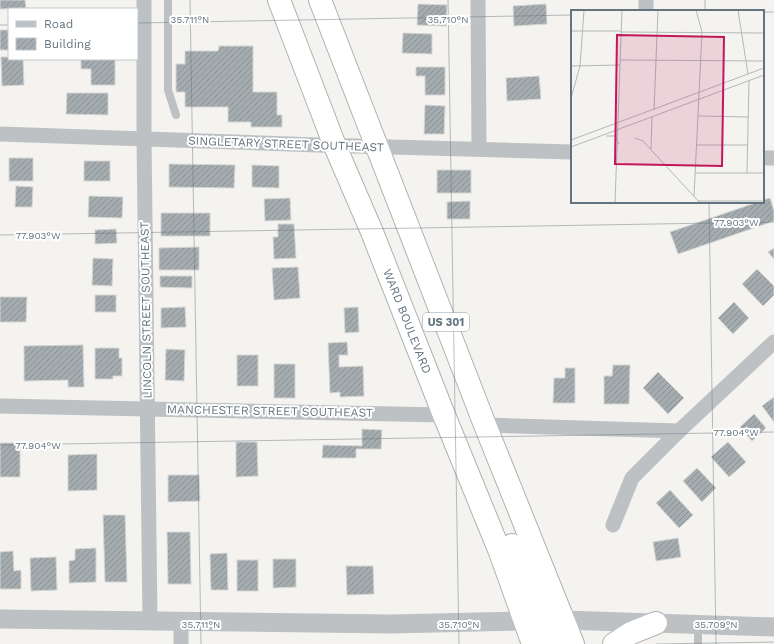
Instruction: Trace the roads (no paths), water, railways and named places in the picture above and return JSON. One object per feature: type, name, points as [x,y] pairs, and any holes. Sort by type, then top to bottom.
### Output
[{"type":"highway","name":"WARD BOULEVARD","points":[[279,0],[336,146],[500,552],[533,620],[533,644]]},
{"type":"highway","name":"US 301","points":[[320,0],[485,425],[573,644]]},
{"type":"highway","points":[[397,294],[435,356],[495,508],[524,573],[533,620],[552,644]]},
{"type":"highway","points":[[614,644],[631,633],[656,623]]},
{"type":"street","name":"LINCOLN STREET SOUTHEAST","points":[[144,0],[144,139],[150,621]]},
{"type":"street","points":[[478,0],[479,149]]},
{"type":"street","name":"SINGLETARY STREET SOUTHEAST","points":[[0,134],[336,146],[571,152]]},
{"type":"street","points":[[614,525],[632,478],[679,431],[774,342]]},
{"type":"street","name":"MANCHESTER STREET SOUTHEAST","points":[[0,406],[444,415]]},
{"type":"street","points":[[485,425],[679,431]]},
{"type":"street","points":[[0,619],[392,624],[564,620],[774,627]]},
{"type":"street","points":[[180,621],[181,644]]},
{"type":"lane","points":[[168,0],[168,90],[176,115]]},
{"type":"lane","points":[[698,624],[698,644]]}]
